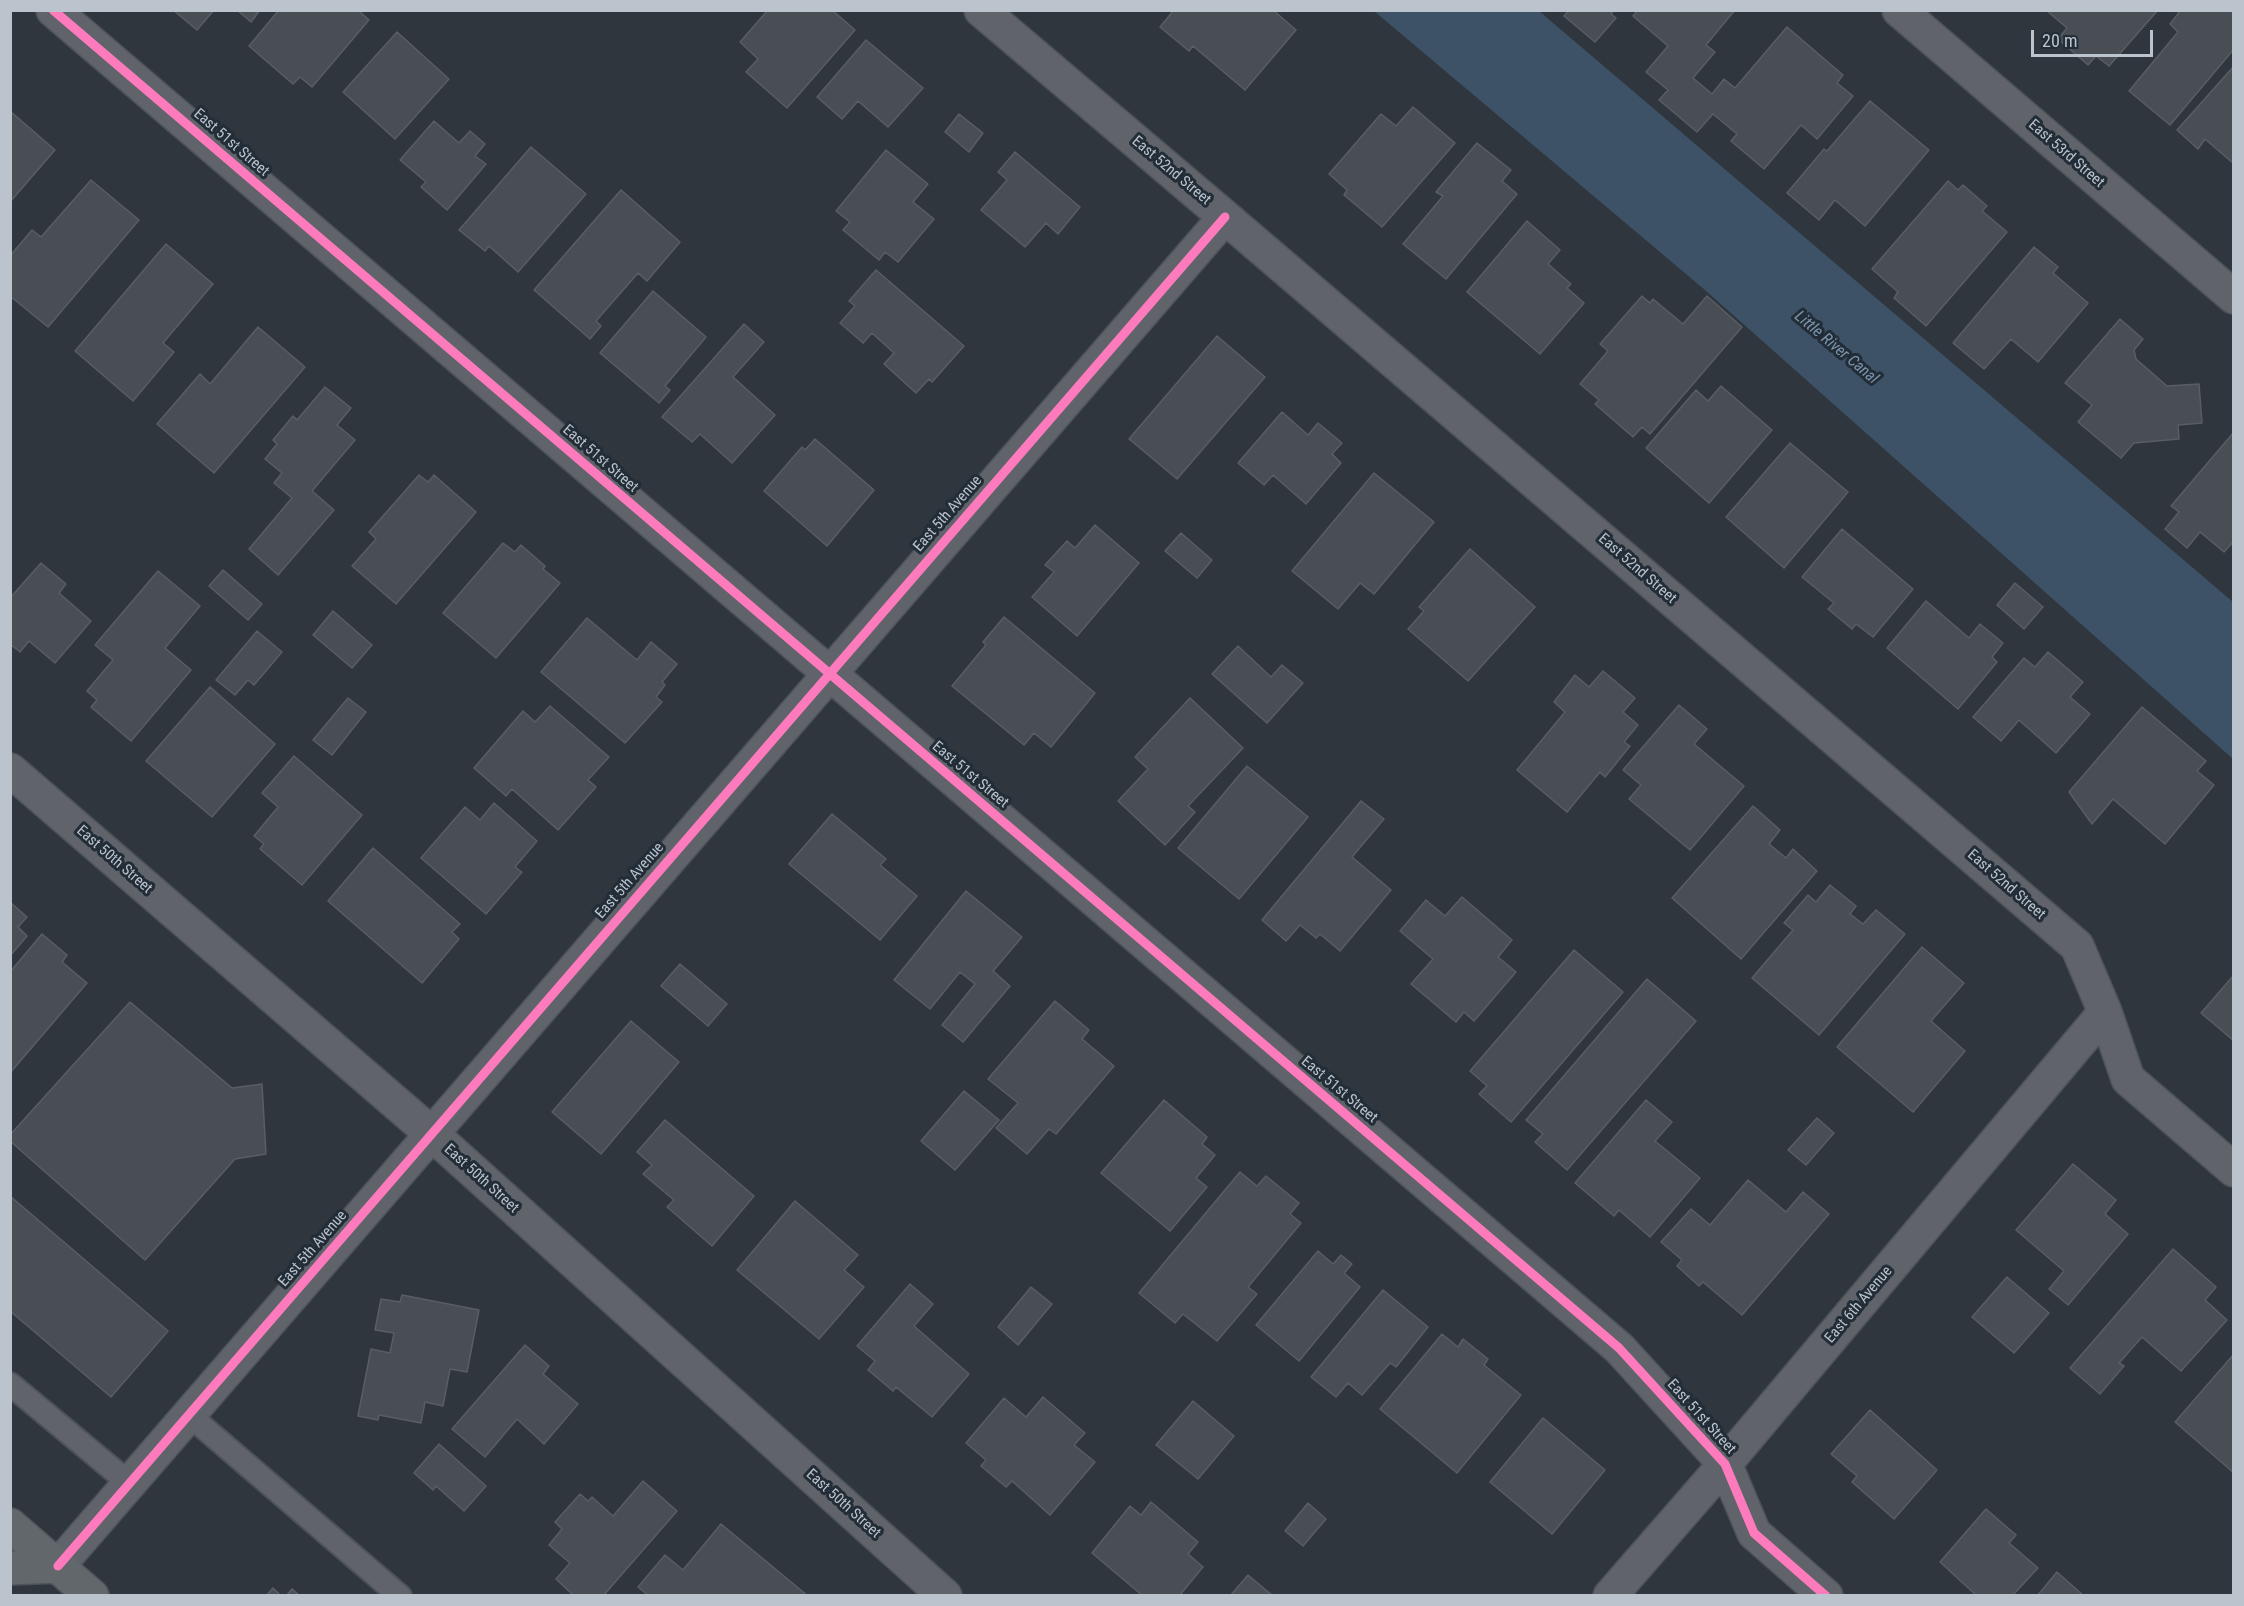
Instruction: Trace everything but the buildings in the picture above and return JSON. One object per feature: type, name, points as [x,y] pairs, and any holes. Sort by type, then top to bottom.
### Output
[{"type":"main road","points":[[10,1525],[92,1596]]},
{"type":"main road","points":[[10,1568],[58,1566]]},
{"type":"street","name":"East 51st Street","points":[[53,10],[1618,1348],[1725,1464],[1754,1533],[1826,1596]]},
{"type":"street","name":"East 52nd Street","points":[[981,10],[2077,946],[2105,1012],[2128,1079],[2234,1170]]},
{"type":"street","name":"East 53rd Street","points":[[1899,10],[2234,297]]},
{"type":"street","name":"East 5th Avenue","points":[[58,1566],[1225,217]]},
{"type":"street","name":"East 50th Street","points":[[10,770],[432,1134],[945,1596]]},
{"type":"street","name":"East 6th Avenue","points":[[1610,1596],[1725,1464],[2105,1012]]},
{"type":"lane","points":[[10,1384],[129,1484]]},
{"type":"lane","points":[[189,1415],[400,1596]]},
{"type":"water","name":"Little River Canal","points":[[1374,11],[1539,11],[2233,602],[2233,759],[1705,290]]},
{"type":"cycle path","points":[[53,10],[1619,1348],[1725,1464],[1754,1533],[1826,1596]]},
{"type":"cycle path","points":[[58,1566],[1225,217]]}]
